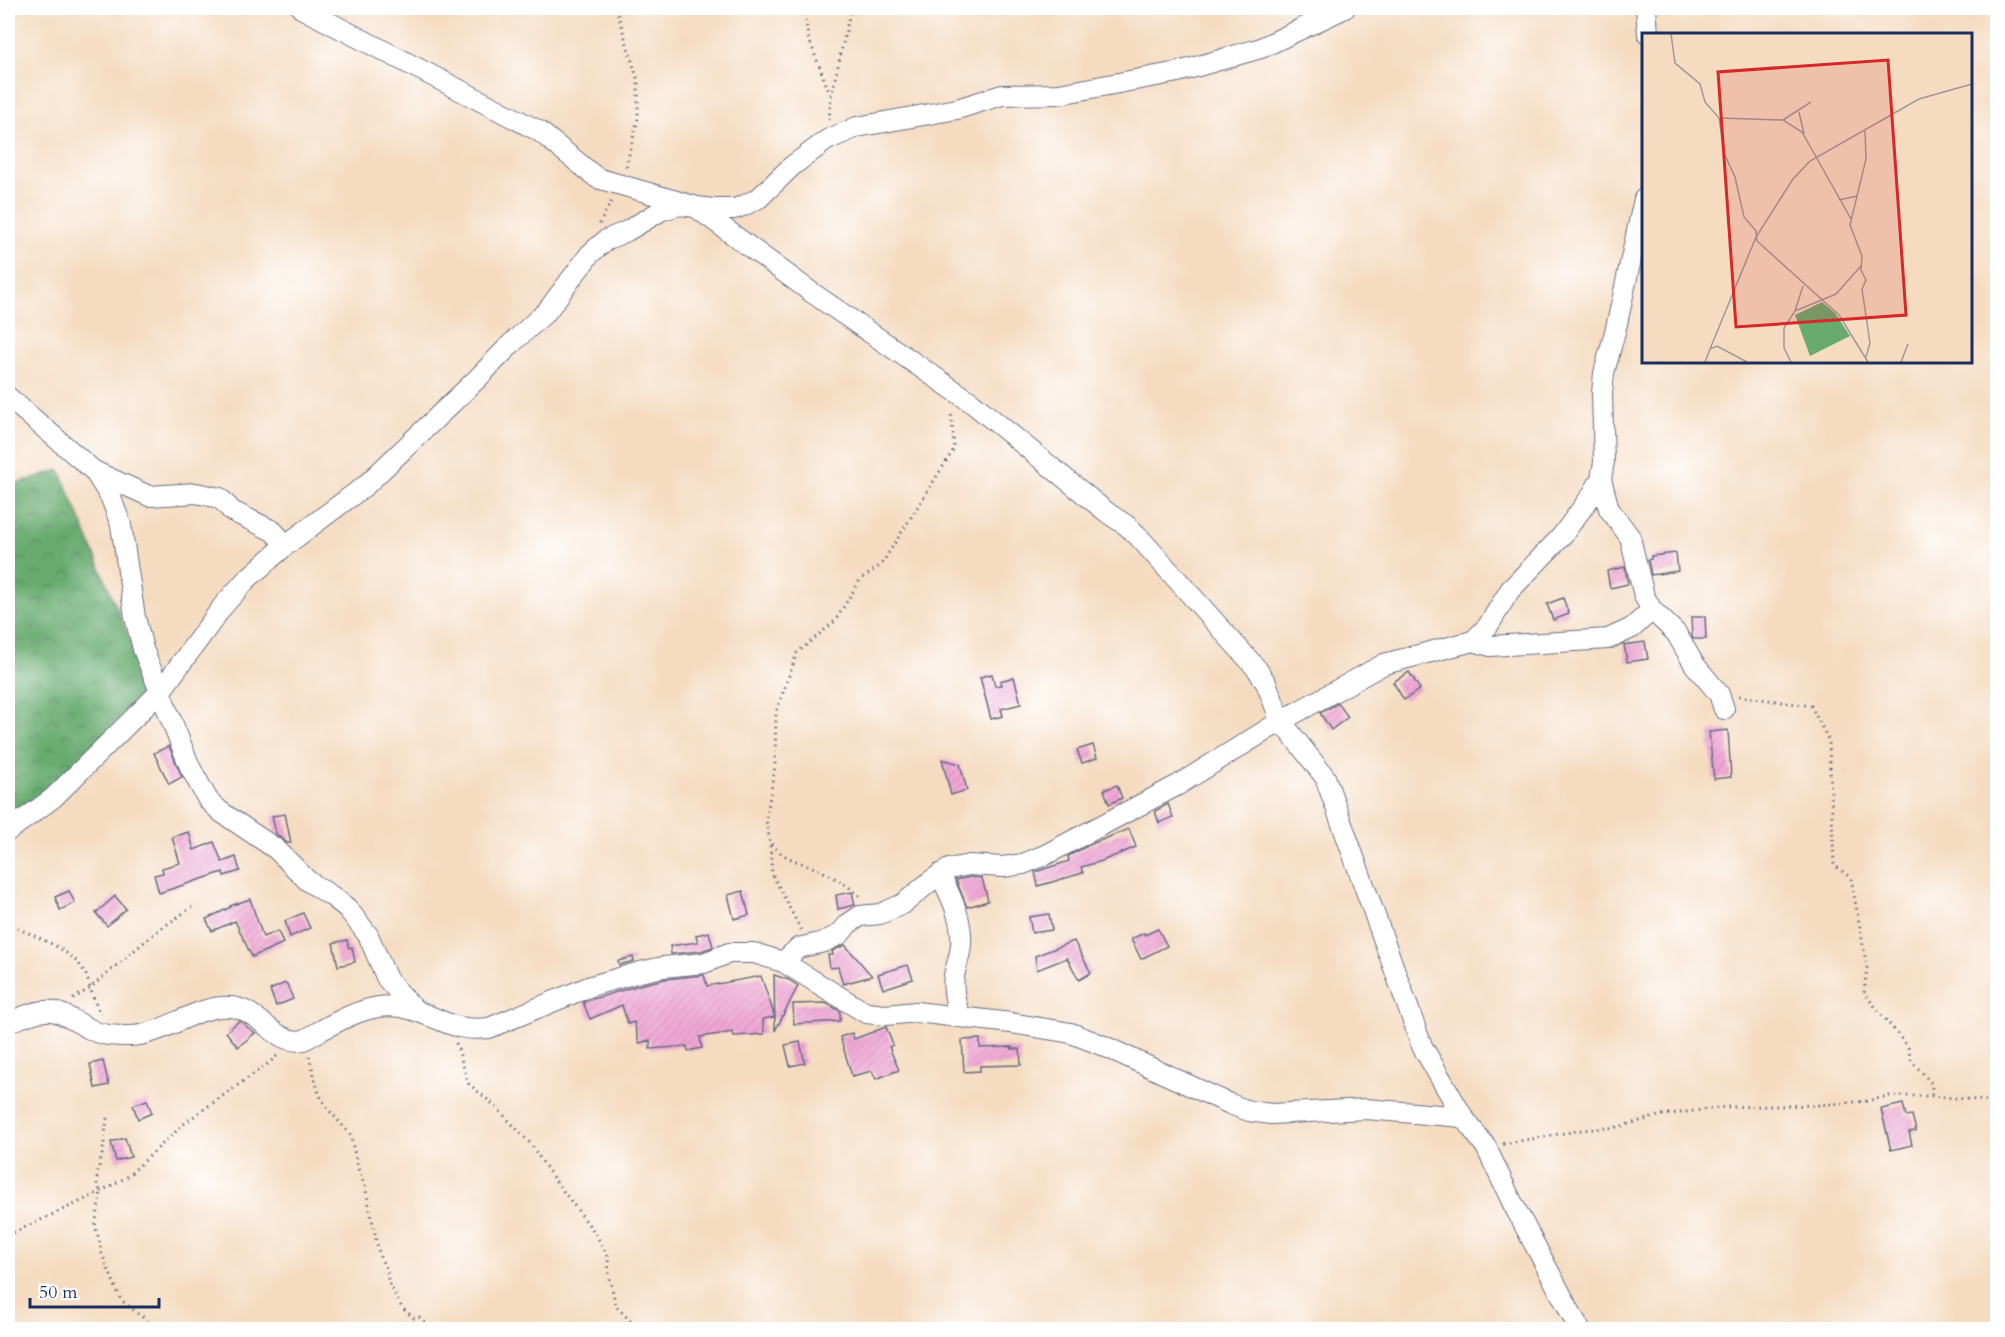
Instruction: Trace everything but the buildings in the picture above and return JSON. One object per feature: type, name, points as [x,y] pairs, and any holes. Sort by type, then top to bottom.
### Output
[{"type":"street","points":[[301,8],[539,131],[597,178],[694,206],[811,292],[970,402],[1137,535],[1257,669],[1266,683],[1281,721],[1324,777],[1422,1047],[1463,1117],[1486,1147],[1513,1204],[1580,1329]]},
{"type":"street","points":[[8,831],[53,798],[160,692],[223,606],[246,580],[286,545],[366,485],[469,388],[512,343],[547,311],[590,254],[606,240],[627,231],[662,210],[680,205],[713,209],[734,209],[743,206],[759,198],[792,166],[827,140],[857,126],[957,109],[1002,95],[1059,94],[1178,72],[1261,48],[1345,8]]},
{"type":"street","points":[[1646,8],[1648,33]]},
{"type":"street","points":[[783,962],[798,948],[824,942],[840,934],[848,924],[860,916],[880,914],[903,904],[949,869],[969,865],[1003,867],[1023,864],[1045,855],[1178,785],[1281,721],[1384,664],[1473,641],[1488,626],[1510,590],[1561,537],[1601,479],[1604,462],[1602,393],[1604,373],[1642,208]]},
{"type":"street","points":[[8,397],[94,471],[111,498],[121,525],[135,617],[143,649],[190,767],[208,800],[221,813],[276,849],[308,881],[347,908],[368,935],[387,979],[415,1010]]},
{"type":"street","points":[[94,471],[149,495],[196,494],[220,498],[232,511],[273,531],[286,545]]},
{"type":"street","points":[[1601,479],[1609,509],[1630,537],[1644,596],[1652,610],[1676,633],[1694,664],[1722,701]]},
{"type":"street","points":[[1473,641],[1490,646],[1608,639],[1632,628],[1652,610]]},
{"type":"street","points":[[940,874],[955,903],[960,922],[961,944],[954,977],[953,995],[960,1017]]},
{"type":"street","points":[[8,1022],[37,1012],[52,1011],[95,1032],[110,1035],[146,1035],[216,1008],[231,1007],[254,1015],[275,1033],[296,1040],[349,1016],[377,1007],[403,1007],[466,1029],[489,1028],[591,986],[663,967],[704,963],[729,953],[754,953],[783,962],[866,1013],[886,1015],[916,1012],[1011,1023],[1071,1033],[1249,1112],[1289,1114],[1366,1109],[1463,1117]]},
{"type":"path","points":[[590,254],[595,231],[621,185],[638,118],[638,81],[616,8]]},
{"type":"path","points":[[804,8],[808,37],[831,97]]},
{"type":"path","points":[[827,140],[831,97],[851,8]]},
{"type":"path","points":[[808,946],[772,874],[766,820],[775,767],[776,712],[797,653],[835,621],[861,580],[881,566],[954,449],[952,414],[940,381]]},
{"type":"path","points":[[1722,701],[1810,706],[1829,741],[1834,865],[1851,878],[1867,967],[1864,993],[1908,1047],[1911,1060],[1932,1084],[1932,1096]]},
{"type":"path","points":[[770,842],[784,856],[818,869],[853,889],[880,914]]},
{"type":"path","points":[[89,989],[156,932],[192,907]]},
{"type":"path","points":[[12,926],[66,951],[85,974],[89,989],[110,1035]]},
{"type":"path","points":[[450,1024],[470,1084],[495,1106],[530,1143],[595,1233],[608,1256],[609,1275],[616,1306],[639,1329]]},
{"type":"path","points":[[8,1235],[101,1192],[127,1177],[142,1166],[186,1122],[269,1063],[296,1040],[327,1108],[350,1134],[359,1172],[365,1186],[380,1258],[387,1269],[388,1281],[402,1308],[414,1318],[419,1317],[425,1322]]},
{"type":"path","points":[[1486,1147],[1582,1130],[1618,1127],[1662,1115],[1725,1107],[1819,1105],[1867,1101],[1889,1096],[1932,1096],[1998,1102]]},
{"type":"path","points":[[107,1118],[97,1175],[97,1185],[101,1192],[95,1226],[102,1254],[121,1300],[149,1322],[153,1329]]},
{"type":"green space","points":[[60,470],[148,684],[59,787],[8,815],[8,486]]}]
